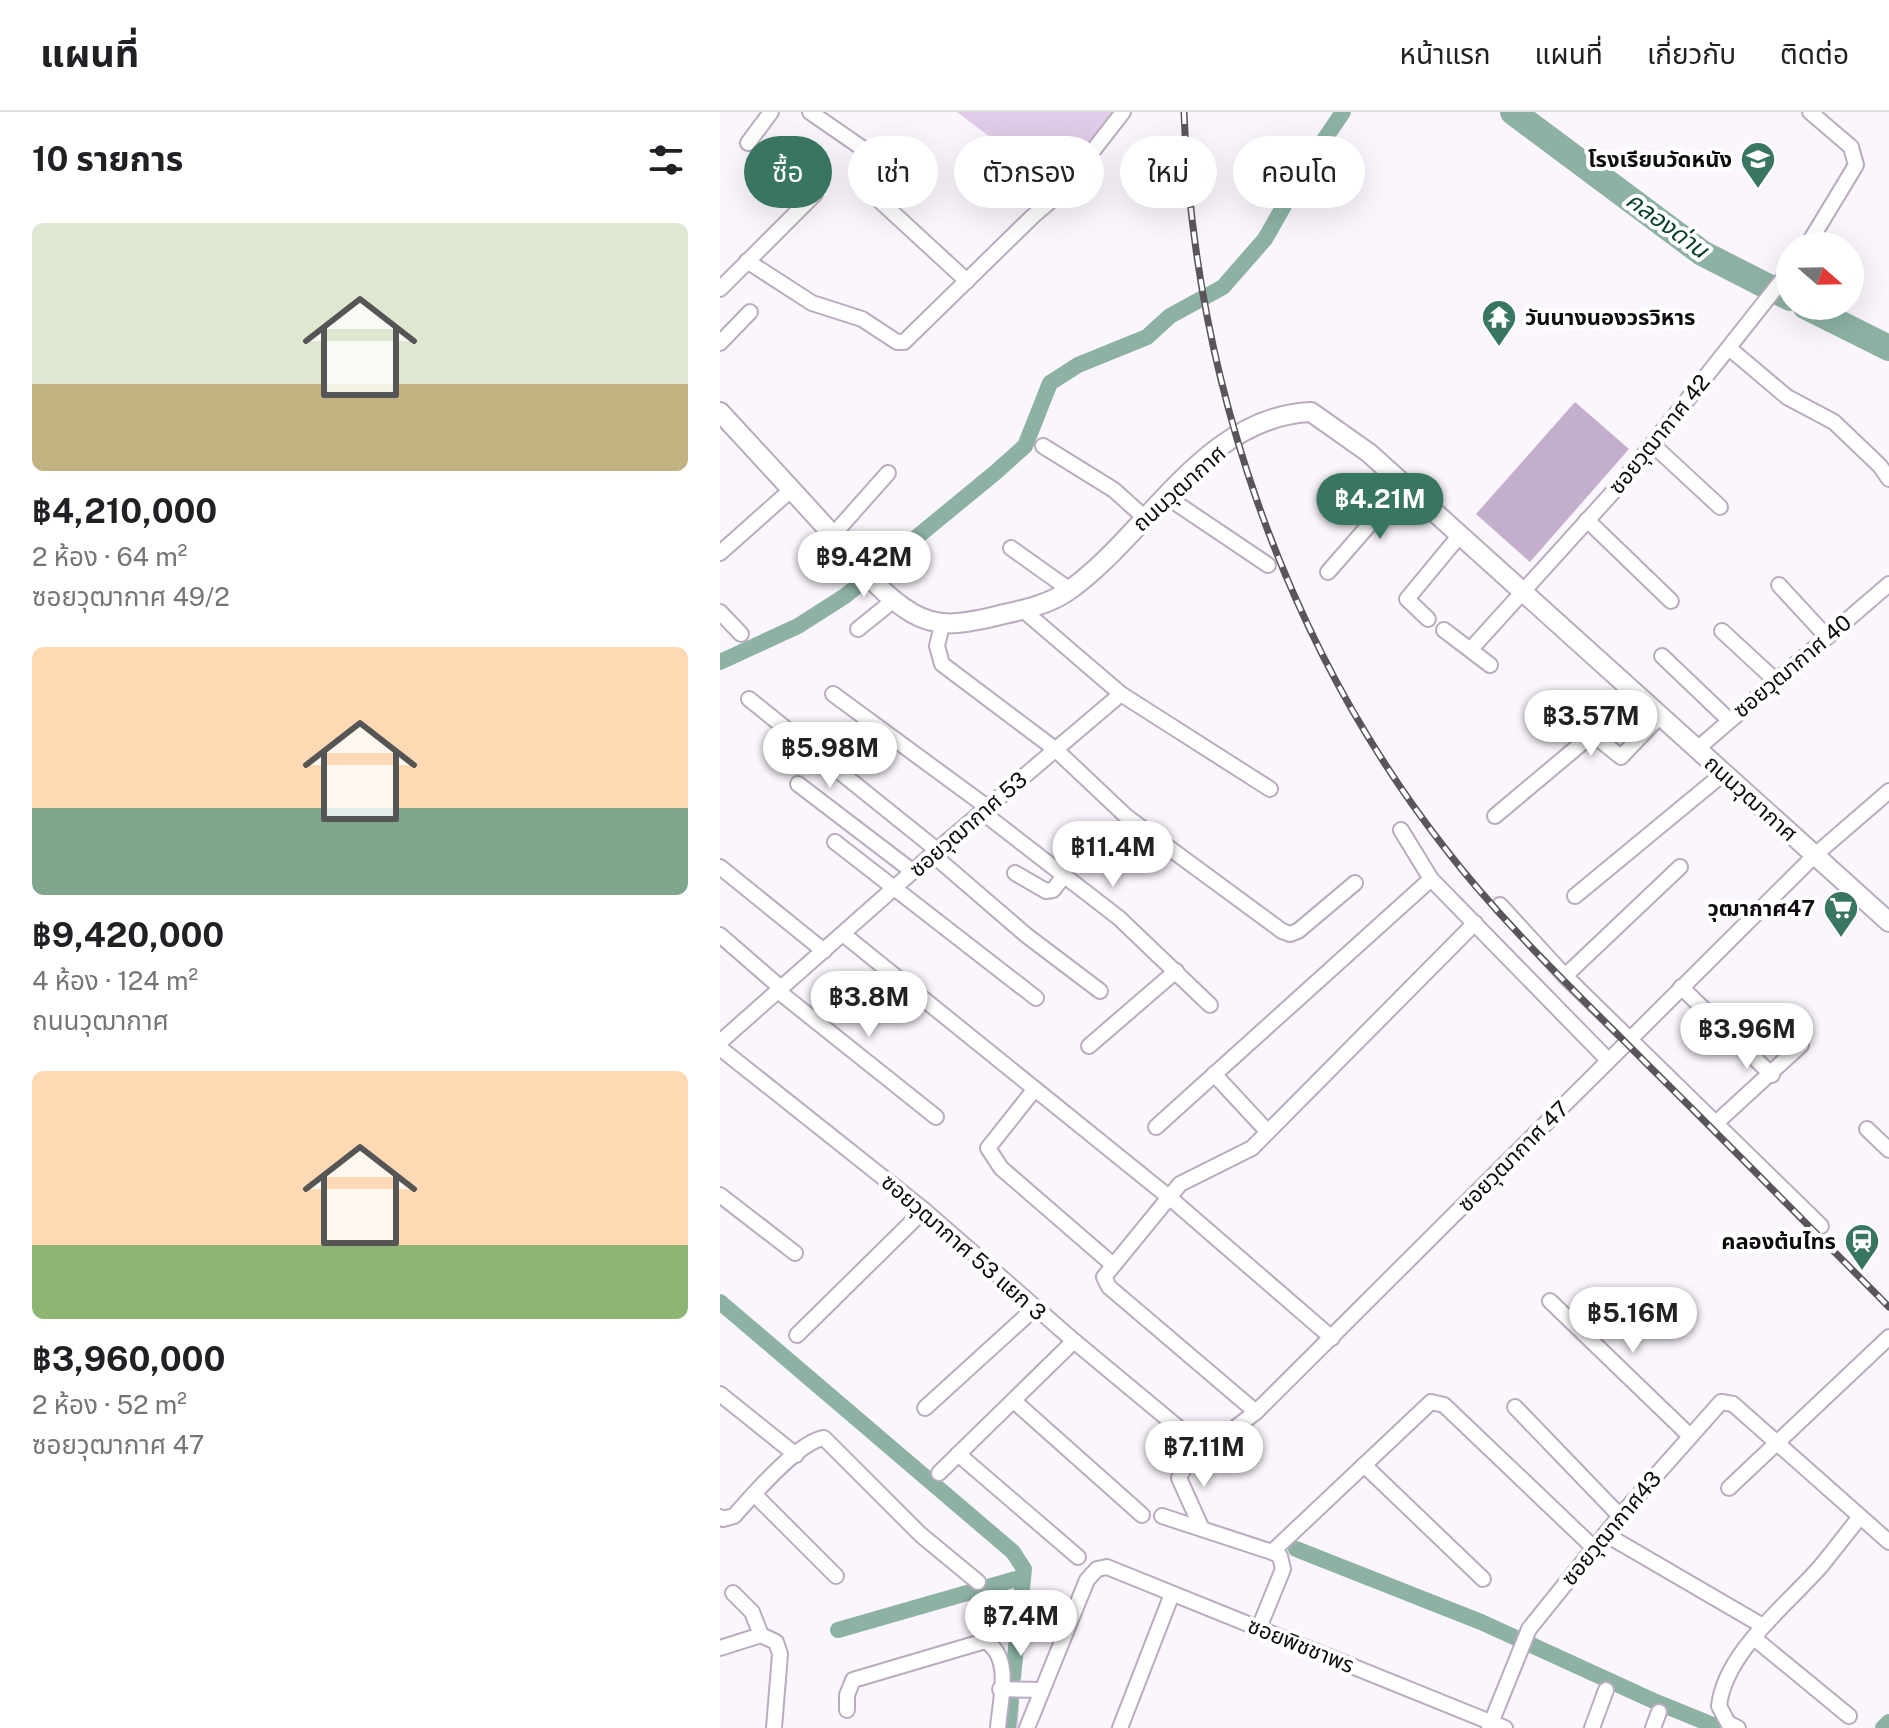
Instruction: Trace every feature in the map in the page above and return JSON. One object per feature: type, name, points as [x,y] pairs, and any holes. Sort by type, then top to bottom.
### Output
[{"type":"main road","points":[[720,412],[879,586],[912,613],[942,625]]},
{"type":"main road","name":"ถนนวุฒากาศ","points":[[942,625],[1023,610],[1070,590],[1167,497],[1237,436],[1291,413],[1311,412],[1327,420],[1404,485],[1889,922]]},
{"type":"street","points":[[753,136],[771,112]]},
{"type":"street","points":[[747,261],[812,303],[862,319],[897,342],[904,342],[1060,193],[1123,112]]},
{"type":"street","points":[[1810,112],[1851,147],[1856,165],[1815,232]]},
{"type":"street","points":[[819,114],[894,170],[879,200],[967,281]]},
{"type":"street","points":[[720,289],[801,208]]},
{"type":"street","name":"ซอยวุฒากาศ 42","points":[[1471,649],[1652,444],[1776,288]]},
{"type":"street","points":[[720,343],[750,312]]},
{"type":"street","points":[[1729,348],[1787,397],[1834,422],[1880,466],[1889,479]]},
{"type":"street","points":[[1652,444],[1720,507]]},
{"type":"street","points":[[1043,446],[1114,490],[1145,518]]},
{"type":"street","points":[[833,535],[888,473]]},
{"type":"street","points":[[1328,572],[1404,485]]},
{"type":"street","points":[[720,553],[792,489]]},
{"type":"street","points":[[1167,497],[1268,565]]},
{"type":"street","points":[[1587,520],[1671,601]]},
{"type":"street","points":[[1428,619],[1407,599],[1460,535]]},
{"type":"street","points":[[1011,548],[1070,590]]},
{"type":"street","name":"ซอยวุฒากาศ 40","points":[[1697,749],[1728,719],[1889,584]]},
{"type":"street","points":[[1779,585],[1827,637]]},
{"type":"street","points":[[858,629],[894,600]]},
{"type":"street","points":[[1023,610],[1121,694],[1270,789]]},
{"type":"street","points":[[720,612],[741,634]]},
{"type":"street","points":[[942,625],[937,646],[942,664],[1055,749],[1127,817],[1282,931],[1290,934],[1298,931],[1355,883]]},
{"type":"street","points":[[1444,630],[1490,665]]},
{"type":"street","points":[[1722,631],[1775,680]]},
{"type":"street","points":[[1662,656],[1728,719]]},
{"type":"street","points":[[833,694],[984,809],[1119,918],[1210,1005]]},
{"type":"street","name":"ซอยวุฒากาศ 53","points":[[720,1045],[892,888],[1121,694]]},
{"type":"street","points":[[749,699],[934,852],[1026,935],[1100,991]]},
{"type":"street","points":[[1495,816],[1588,738],[1601,741],[1621,757],[1661,715]]},
{"type":"street","points":[[1575,896],[1724,773]]},
{"type":"street","points":[[798,784],[912,871]]},
{"type":"street","name":"ซอยวุฒากาศ 47","points":[[1202,1529],[1179,1478],[1185,1466],[1256,1412],[1815,855],[1889,791]]},
{"type":"street","points":[[1401,830],[1431,879],[1608,1060]]},
{"type":"street","points":[[835,842],[1036,998]]},
{"type":"street","points":[[720,867],[824,951]]},
{"type":"street","points":[[1565,976],[1680,867]]},
{"type":"street","points":[[1015,873],[1046,891],[1053,890],[1064,876]]},
{"type":"street","points":[[1156,1127],[1431,879]]},
{"type":"street","points":[[1500,905],[1565,976],[1821,1226]]},
{"type":"street","points":[[1256,1412],[1109,1287],[1104,1277],[1186,1178],[1252,1148],[1475,923]]},
{"type":"street","points":[[843,934],[1170,1198],[1332,1338]]},
{"type":"street","points":[[720,935],[779,990],[936,1117]]},
{"type":"street","points":[[1089,1046],[1176,971]]},
{"type":"street","points":[[1681,987],[1772,1075]]},
{"type":"street","name":"ซอยวุฒากาศ 53 แยก 3","points":[[720,1045],[924,1210],[1035,1308],[1204,1449]]},
{"type":"street","points":[[1716,1123],[1772,1075],[1801,1045]]},
{"type":"street","points":[[1214,1074],[1267,1131]]},
{"type":"street","points":[[1034,1090],[988,1148],[1001,1168],[1112,1264]]},
{"type":"street","points":[[1867,1129],[1889,1150]]},
{"type":"street","points":[[720,1195],[795,1253]]},
{"type":"street","points":[[797,1335],[924,1210]]},
{"type":"street","points":[[1550,1301],[1690,1436]]},
{"type":"street","points":[[925,1408],[1035,1308]]},
{"type":"street","points":[[1729,1488],[1889,1337]]},
{"type":"street","points":[[939,1473],[1074,1341]]},
{"type":"street","points":[[720,1394],[796,1455]]},
{"type":"street","points":[[1015,1402],[1142,1515]]},
{"type":"street","points":[[1272,1552],[1431,1402],[1444,1405],[1594,1548]]},
{"type":"street","name":"ซอยวุฒากาศ43","points":[[1495,1726],[1529,1629],[1620,1516],[1721,1402],[1733,1404],[1889,1542]]},
{"type":"street","points":[[1515,1407],[1620,1516]]},
{"type":"street","points":[[720,1517],[734,1516],[796,1455],[817,1439],[824,1438],[921,1535],[978,1582]]},
{"type":"street","points":[[958,1454],[1078,1557]]},
{"type":"street","points":[[1364,1465],[1483,1579]]},
{"type":"street","points":[[754,1494],[836,1576]]},
{"type":"street","points":[[1162,1516],[1280,1556],[1283,1569],[1259,1628]]},
{"type":"street","points":[[1738,1728],[1722,1715],[1720,1692],[1758,1632],[1820,1567],[1860,1517]]},
{"type":"street","points":[[1605,1534],[1758,1632],[1849,1716]]},
{"type":"street","name":"ซอยพิชชาพร","points":[[1041,1690],[1087,1580],[1097,1569],[1119,1569],[1172,1594],[1495,1726]]},
{"type":"street","points":[[733,1593],[752,1612],[761,1635]]},
{"type":"street","points":[[1120,1728],[1172,1594]]},
{"type":"street","points":[[720,1648],[761,1635],[776,1642],[780,1654],[774,1728]]},
{"type":"street","points":[[847,1710],[847,1695],[853,1680],[985,1641],[996,1648],[1002,1661],[998,1728]]},
{"type":"street","points":[[1000,1689],[1041,1690],[1027,1728]]},
{"type":"street","points":[[1592,1728],[1606,1690]]},
{"type":"street","points":[[1653,1728],[1659,1712]]},
{"type":"shaded area","points":[[957,112],[1116,112],[1098,136],[989,136]]},
{"type":"shaded area","points":[[1004,1707],[1019,1707],[1018,1728],[1003,1728]]},
{"type":"building","points":[[1575,402],[1629,449],[1530,562],[1476,514]]},
{"type":"waterway","points":[[720,662],[798,626],[845,596],[996,472],[1025,446],[1050,383],[1078,365],[1147,337],[1170,316],[1223,287],[1265,239],[1307,165],[1343,112]]},
{"type":"waterway","name":"คลองด่าน","points":[[1513,112],[1702,253],[1776,291]]},
{"type":"waterway","name":"คลองด่าน","points":[[1833,320],[1889,348]]},
{"type":"waterway","points":[[720,1302],[1013,1552],[1024,1569],[1013,1677]]},
{"type":"waterway","points":[[1296,1549],[1481,1622],[1720,1728]]},
{"type":"waterway","points":[[838,1630],[1023,1577]]},
{"type":"waterway","points":[[1008,1728],[1011,1701]]},
{"type":"waterway","name":"คลองต้นไทร","points":[[1883,1728],[1889,1722]]},
{"type":"railway","points":[[1184,112],[1191,210],[1206,308],[1228,405],[1257,500],[1293,592],[1336,681],[1387,766],[1444,847],[1491,904],[1889,1307]]},
{"type":"place","name":"โรงเรียนวัดหนัง","points":[[1758,190]]},
{"type":"place","name":"วันนางนองวรวิหาร","points":[[1499,348]]},
{"type":"place","name":"วุฒากาศ47","points":[[1841,939]]},
{"type":"place","name":"คลองต้นไทร","points":[[1862,1272]]}]
